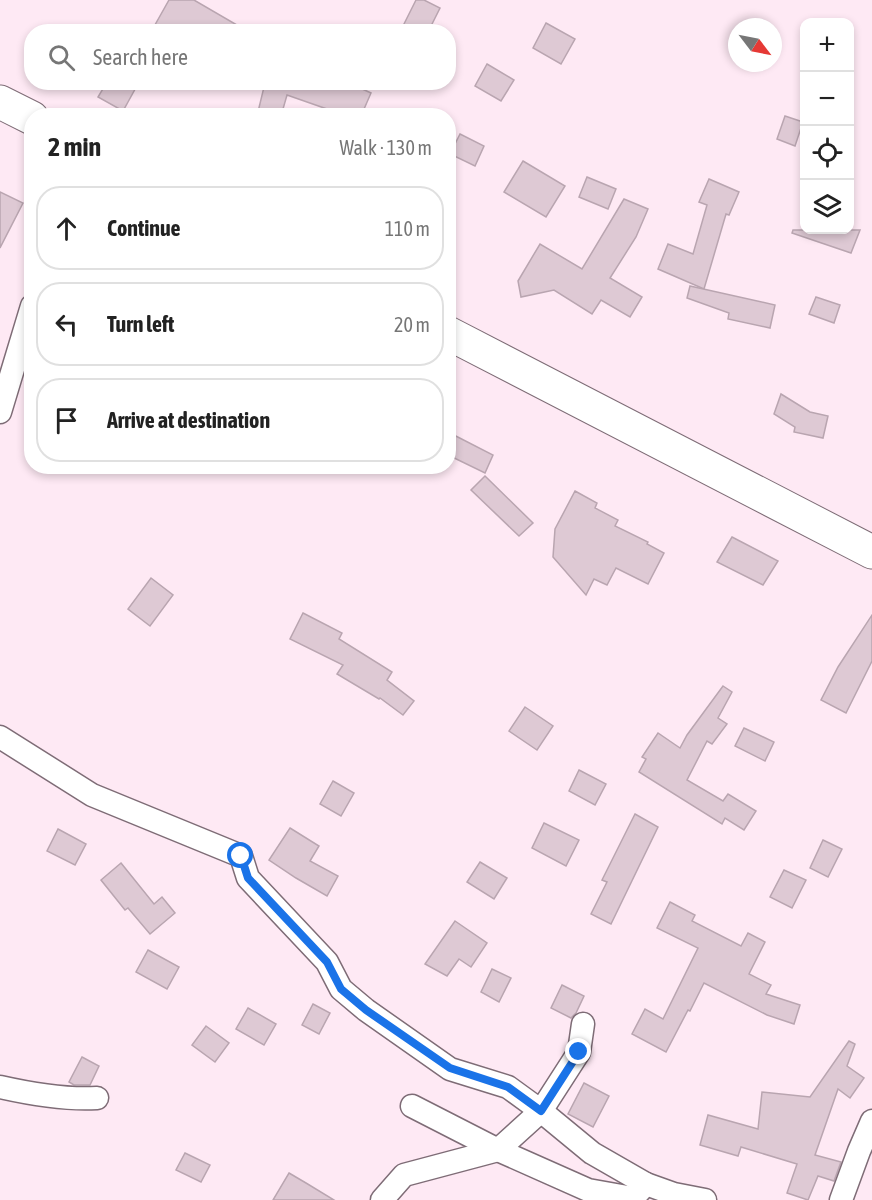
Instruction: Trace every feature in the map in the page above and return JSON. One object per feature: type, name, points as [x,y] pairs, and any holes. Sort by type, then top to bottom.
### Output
[{"type":"main road","points":[[0,102],[24,114]]},
{"type":"main road","points":[[456,337],[872,552]]},
{"type":"street","points":[[0,412],[24,332]]},
{"type":"street","points":[[0,737],[92,795],[241,856],[248,878],[327,962],[341,989],[366,1010],[450,1068],[508,1087],[592,1153],[646,1184],[675,1194],[705,1200]]},
{"type":"street","points":[[382,1200],[404,1175],[498,1150],[541,1111],[579,1052],[584,1024]]},
{"type":"street","points":[[0,1087],[27,1093],[84,1099],[97,1098]]},
{"type":"street","points":[[412,1106],[498,1150],[588,1191],[633,1198],[646,1184]]},
{"type":"street","points":[[841,1200],[872,1121]]},
{"type":"building","points":[[169,0],[194,0],[235,24],[156,24]]},
{"type":"building","points":[[416,0],[424,0],[440,8],[432,24],[404,24]]},
{"type":"building","points":[[546,23],[575,39],[561,64],[533,48]]},
{"type":"building","points":[[487,64],[514,80],[501,101],[475,86]]},
{"type":"building","points":[[102,90],[135,90],[125,108],[118,108],[98,97]]},
{"type":"building","points":[[263,90],[364,90],[371,93],[364,108],[324,108],[287,95],[283,108],[259,108]]},
{"type":"building","points":[[785,116],[800,121],[800,131],[795,146],[777,139]]},
{"type":"building","points":[[460,134],[484,146],[475,166],[456,157],[456,142]]},
{"type":"building","points":[[523,161],[565,186],[546,217],[504,192]]},
{"type":"building","points":[[587,177],[616,189],[608,209],[579,197]]},
{"type":"building","points":[[709,179],[739,192],[729,215],[726,214],[704,289],[658,269],[668,244],[693,254],[707,205],[699,202]]},
{"type":"building","points":[[0,192],[23,203],[0,248]]},
{"type":"building","points":[[624,199],[648,209],[636,237],[610,278],[642,297],[630,317],[601,300],[592,314],[554,290],[521,297],[518,281],[540,244],[582,269]]},
{"type":"building","points":[[793,230],[800,230],[800,234],[854,234],[854,230],[860,230],[851,253],[792,233]]},
{"type":"building","points":[[690,286],[775,305],[770,328],[728,319],[729,313],[687,298]]},
{"type":"building","points":[[816,297],[840,305],[834,323],[809,314]]},
{"type":"building","points":[[781,394],[810,412],[828,416],[823,438],[794,432],[795,427],[774,414]]},
{"type":"building","points":[[456,436],[493,455],[485,473],[456,459]]},
{"type":"building","points":[[485,476],[533,523],[519,536],[471,490]]},
{"type":"building","points":[[575,491],[597,503],[595,508],[618,520],[615,526],[648,542],[647,544],[664,553],[648,584],[616,568],[607,585],[594,579],[586,595],[553,557],[555,529]]},
{"type":"building","points":[[732,537],[778,561],[763,585],[717,562]]},
{"type":"building","points":[[151,578],[173,595],[150,626],[128,609]]},
{"type":"building","points":[[303,613],[342,633],[339,639],[392,672],[387,680],[414,701],[403,715],[380,698],[337,674],[343,665],[290,639]]},
{"type":"building","points":[[872,615],[872,661],[846,713],[821,700],[838,667]]},
{"type":"building","points":[[723,686],[732,692],[718,718],[727,724],[712,744],[707,741],[687,780],[723,801],[728,794],[756,811],[744,830],[725,818],[722,824],[639,772],[646,759],[642,757],[658,733],[680,748]]},
{"type":"building","points":[[525,707],[553,726],[537,750],[509,731]]},
{"type":"building","points":[[744,728],[774,742],[765,761],[735,746]]},
{"type":"building","points":[[579,770],[606,784],[595,805],[569,791]]},
{"type":"building","points":[[333,781],[354,793],[341,816],[320,804]]},
{"type":"building","points":[[635,814],[658,827],[611,924],[591,914],[607,882],[602,880]]},
{"type":"building","points":[[544,823],[579,840],[566,866],[532,848]]},
{"type":"building","points":[[290,828],[319,846],[310,861],[338,876],[327,896],[269,860]]},
{"type":"building","points":[[58,829],[86,844],[75,865],[47,851]]},
{"type":"building","points":[[823,840],[842,849],[828,877],[810,868]]},
{"type":"building","points":[[480,862],[507,878],[494,899],[467,882]]},
{"type":"building","points":[[121,863],[154,904],[162,897],[175,913],[150,934],[128,908],[125,910],[101,880]]},
{"type":"building","points":[[784,870],[806,880],[792,908],[770,897]]},
{"type":"building","points":[[670,902],[695,915],[692,921],[741,946],[748,933],[765,942],[749,974],[771,985],[766,994],[800,1005],[794,1024],[767,1015],[704,983],[666,1052],[632,1034],[645,1009],[663,1019],[698,948],[657,928]]},
{"type":"building","points":[[455,921],[487,943],[471,967],[459,959],[447,976],[425,964]]},
{"type":"building","points":[[148,950],[179,967],[167,989],[136,972]]},
{"type":"building","points":[[492,969],[511,978],[499,1002],[481,992]]},
{"type":"building","points":[[562,985],[584,996],[571,1018],[551,1008]]},
{"type":"building","points":[[313,1004],[330,1013],[319,1034],[302,1025]]},
{"type":"building","points":[[248,1008],[276,1024],[264,1045],[236,1029]]},
{"type":"building","points":[[206,1026],[229,1043],[215,1062],[192,1045]]},
{"type":"building","points":[[849,1041],[855,1044],[847,1066],[864,1078],[850,1098],[838,1089],[815,1155],[841,1162],[834,1181],[818,1176],[808,1200],[787,1193],[797,1164],[741,1147],[738,1156],[700,1145],[708,1115],[758,1129],[762,1092],[810,1097]]},
{"type":"building","points":[[82,1057],[99,1066],[90,1085],[74,1085],[69,1082]]},
{"type":"building","points":[[584,1083],[609,1096],[593,1127],[568,1114]]},
{"type":"building","points":[[185,1153],[210,1165],[201,1182],[176,1170]]},
{"type":"building","points":[[289,1173],[306,1183],[334,1200],[273,1200]]},
{"type":"route","points":[[241,856],[248,878],[327,962],[341,989],[366,1010],[450,1068],[508,1087],[541,1111],[579,1052]]}]
